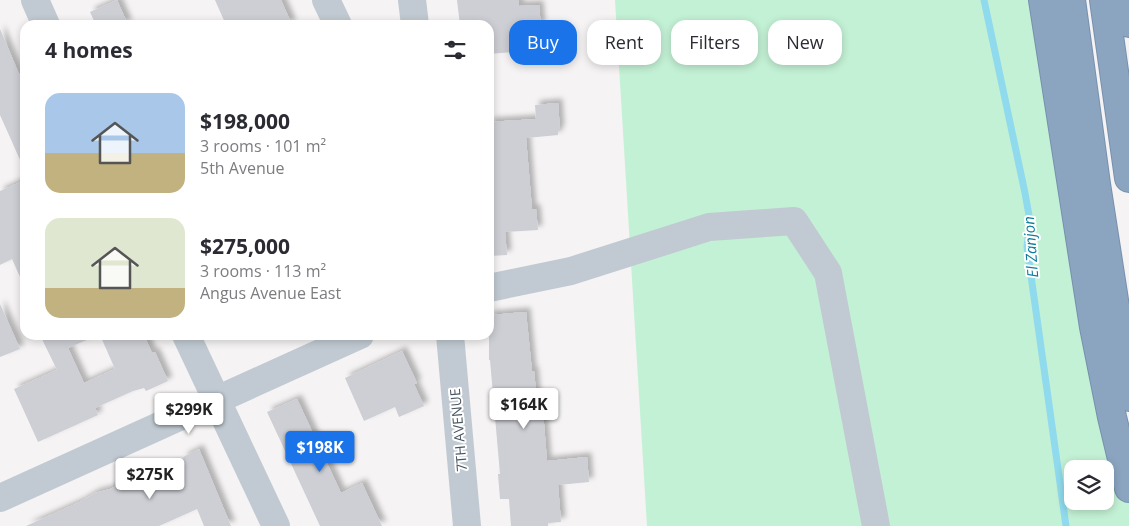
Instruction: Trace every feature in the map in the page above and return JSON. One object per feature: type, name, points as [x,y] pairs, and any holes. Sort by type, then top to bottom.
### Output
[{"type":"highway","points":[[1043,0],[1094,327],[1112,417],[1129,488]]},
{"type":"highway","points":[[1072,0],[1096,184],[1129,397]]},
{"type":"highway","points":[[1104,0],[1129,178]]},
{"type":"highway","points":[[1126,0],[1129,23]]},
{"type":"street","points":[[35,0],[44,20]]},
{"type":"street","points":[[326,0],[336,20]]},
{"type":"street","points":[[412,0],[414,20]]},
{"type":"street","points":[[494,287],[571,271],[709,227],[794,221],[828,273],[876,526]]},
{"type":"street","points":[[188,340],[276,526]]},
{"type":"street","points":[[0,498],[349,340]]},
{"type":"street","name":"7TH AVENUE","points":[[450,340],[467,526]]},
{"type":"green space","points":[[615,0],[1060,0],[1129,465],[1129,526],[647,526],[619,65],[661,65],[661,20],[616,20]]},
{"type":"building","points":[[117,0],[126,20],[94,20],[90,12]]},
{"type":"building","points":[[215,0],[281,0],[290,20],[224,20]]},
{"type":"building","points":[[457,0],[519,0],[519,6],[539,5],[540,20],[509,20],[509,52],[494,54],[494,20],[459,20]]},
{"type":"building","points":[[0,29],[20,74],[20,160],[0,115]]},
{"type":"building","points":[[558,103],[560,130],[558,130],[558,135],[526,138],[532,209],[536,209],[538,230],[505,232],[507,255],[494,256],[494,122],[536,119],[535,105]]},
{"type":"building","points":[[20,182],[20,277],[12,259],[0,265],[0,191]]},
{"type":"building","points":[[0,304],[20,349],[0,357]]},
{"type":"building","points":[[526,312],[538,411],[543,411],[547,461],[587,457],[589,482],[558,485],[561,522],[548,523],[548,526],[511,526],[509,499],[500,499],[498,474],[500,474],[489,360],[489,340],[494,340],[494,315]]},
{"type":"building","points":[[42,340],[86,340],[68,348],[84,383],[115,369],[102,340],[146,340],[152,353],[155,352],[168,381],[146,391],[144,388],[133,391],[95,408],[98,415],[38,442],[14,389],[57,370]]},
{"type":"building","points":[[402,351],[417,383],[414,384],[424,406],[399,417],[395,407],[364,421],[345,378]]},
{"type":"building","points":[[297,399],[341,493],[362,483],[382,526],[320,526],[267,412]]},
{"type":"building","points":[[199,449],[231,526],[204,526],[197,509],[159,526],[26,526],[80,502],[95,493],[110,489],[149,472],[150,476],[185,461],[183,457]]},
{"type":"waterway","name":"El Zanjon","points":[[984,0],[1030,221],[1027,247],[1066,526]]}]
